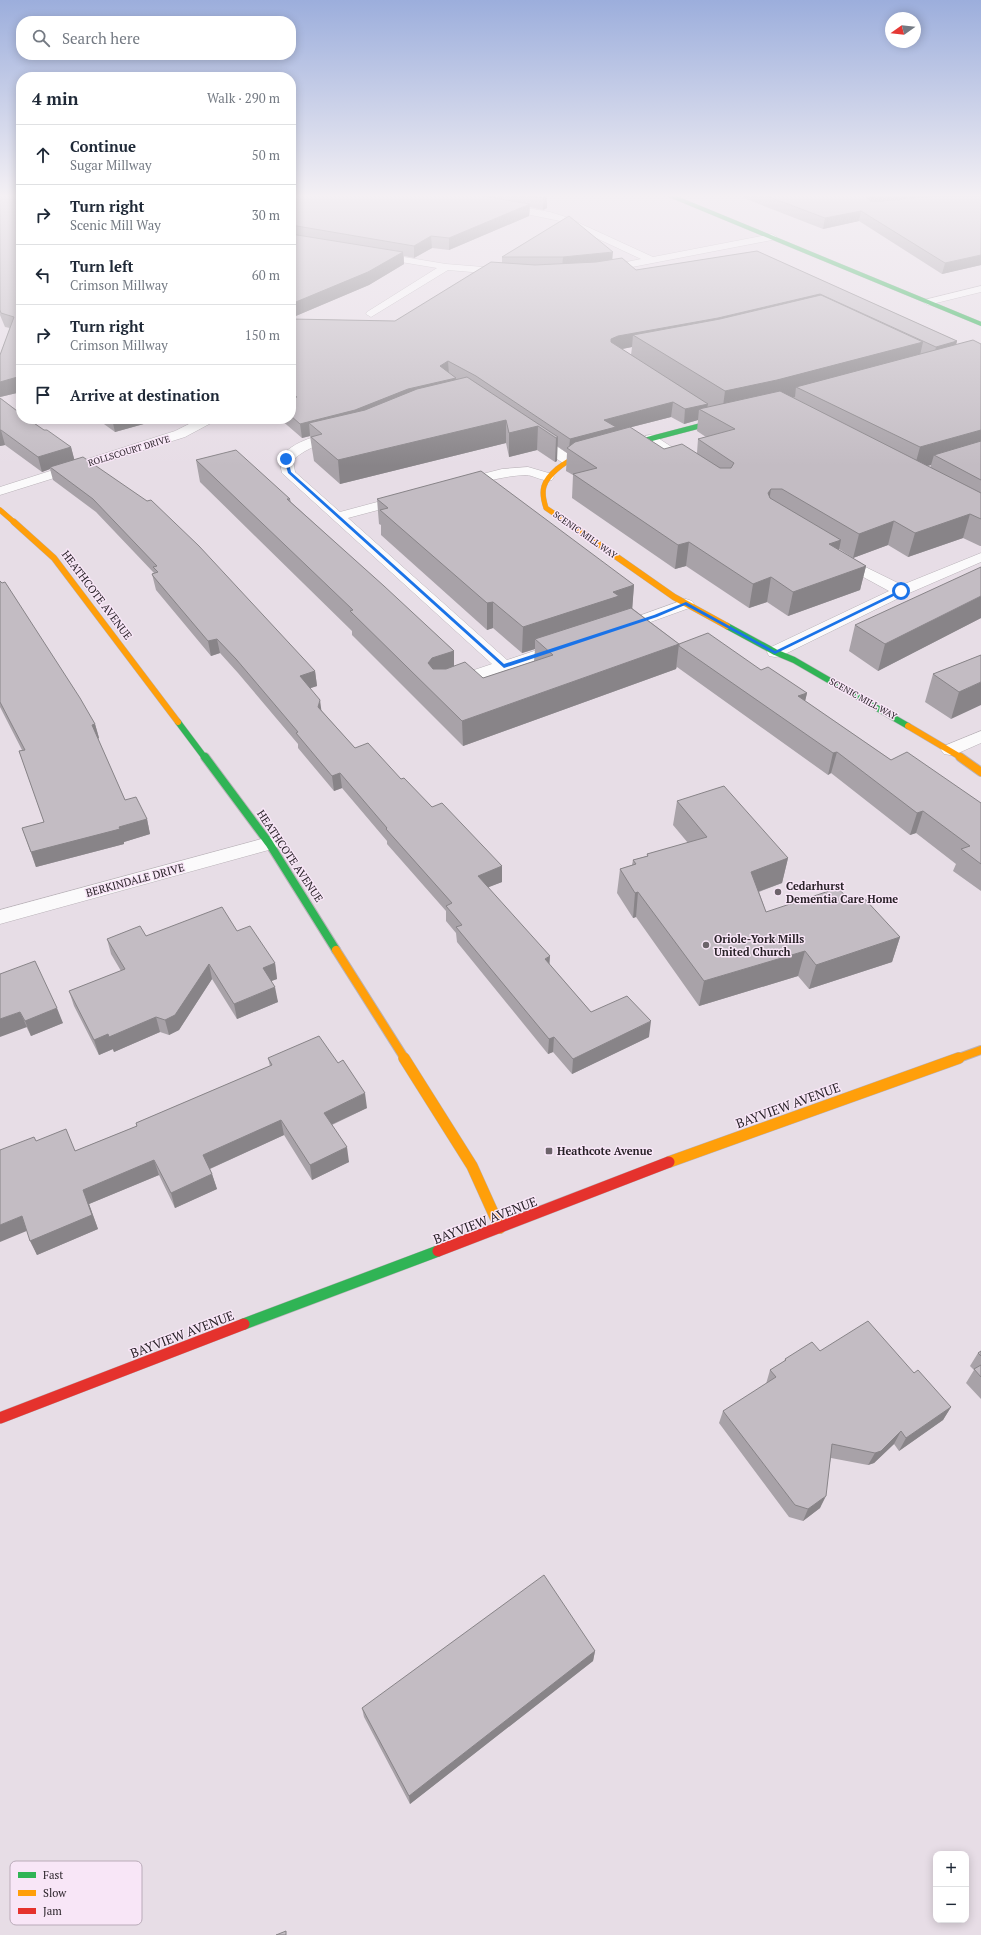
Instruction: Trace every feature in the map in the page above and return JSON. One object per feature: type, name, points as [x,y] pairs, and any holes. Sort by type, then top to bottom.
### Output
[{"type":"street","points":[[371,314],[418,285]]},
{"type":"street","points":[[888,285],[981,324]]},
{"type":"street","points":[[928,302],[981,289]]},
{"type":"street","points":[[707,413],[720,420]]},
{"type":"street","points":[[449,487],[502,473],[528,471],[547,477],[561,468],[568,460],[735,417]]},
{"type":"street","name":"ROLLSCOURT DRIVE","points":[[0,491],[180,434],[199,424]]},
{"type":"street","points":[[522,429],[568,460]]},
{"type":"street","points":[[354,431],[310,442],[295,449],[286,459],[289,473],[504,666]]},
{"type":"street","points":[[650,439],[696,470]]},
{"type":"street","name":"SCENIC MILL WAY","points":[[547,477],[541,489],[546,508],[686,604],[775,652],[801,664],[950,750],[981,772]]},
{"type":"street","points":[[337,517],[419,495]]},
{"type":"street","name":"HEATHCOTE AVENUE","points":[[0,510],[54,558],[269,843],[472,1166],[482,1183],[500,1228]]},
{"type":"street","points":[[823,548],[901,591]]},
{"type":"street","points":[[775,652],[901,591],[981,557]]},
{"type":"street","points":[[605,632],[686,604]]},
{"type":"street","points":[[440,688],[576,642]]},
{"type":"street","points":[[950,750],[981,736]]},
{"type":"street","name":"BERKINDALE DRIVE","points":[[0,917],[269,843]]},
{"type":"street","name":"BAYVIEW AVENUE","points":[[0,1418],[292,1305],[500,1228],[671,1161],[981,1050]]},
{"type":"building","points":[[0,285],[16,285],[16,377],[0,382],[0,355],[14,317],[1,313]]},
{"type":"building","points":[[296,285],[336,285],[296,302]]},
{"type":"building","points":[[453,285],[833,285],[957,341],[936,347],[820,294],[718,318],[618,336],[611,339],[611,342],[708,404],[685,409],[673,402],[604,420],[616,427],[570,439],[476,376],[448,361],[440,366],[456,378],[408,389],[355,410],[300,424],[296,420],[296,319],[395,321]]},
{"type":"building","points":[[821,295],[923,342],[777,380],[725,391],[633,335],[720,319]]},
{"type":"building","points":[[973,340],[981,344],[981,430],[920,447],[796,387]]},
{"type":"building","points":[[467,377],[558,437],[556,438],[538,426],[509,433],[506,420],[338,460],[311,437],[322,434],[309,423],[365,410],[417,389]]},
{"type":"building","points":[[780,391],[981,493],[981,519],[970,514],[915,533],[894,521],[859,534],[782,489],[771,489],[768,493],[770,498],[841,540],[829,544],[866,566],[793,592],[771,577],[753,584],[689,542],[678,545],[573,474],[597,468],[567,448],[575,442],[630,427],[664,449],[682,444],[720,468],[731,468],[734,463],[698,439],[735,429],[699,409]]},
{"type":"building","points":[[0,398],[16,410],[16,424],[35,424],[44,430],[47,430],[71,447],[38,457],[0,430]]},
{"type":"building","points":[[981,441],[981,480],[934,455]]},
{"type":"building","points":[[236,450],[290,499],[287,499],[454,651],[432,658],[428,663],[433,669],[446,669],[465,662],[483,678],[553,655],[535,639],[631,608],[679,644],[462,721],[350,611],[353,610],[196,460]]},
{"type":"building","points":[[83,457],[147,501],[151,500],[199,546],[315,671],[300,676],[320,700],[318,707],[355,748],[368,743],[401,779],[404,778],[432,807],[442,803],[502,866],[478,876],[550,956],[545,959],[591,1012],[627,996],[651,1021],[573,1059],[554,1037],[549,1039],[456,927],[462,925],[446,906],[452,903],[386,829],[387,828],[340,773],[332,776],[296,733],[298,732],[217,639],[208,641],[153,576],[152,574],[158,572],[153,567],[157,566],[93,499],[50,467]]},
{"type":"building","points":[[481,471],[634,585],[613,592],[619,596],[523,627],[493,602],[487,603],[380,510],[388,508],[377,499]]},
{"type":"building","points":[[981,567],[981,596],[885,644],[855,625]]},
{"type":"building","points":[[0,581],[2,583],[5,582],[80,698],[95,724],[92,725],[125,800],[136,797],[147,819],[119,827],[120,829],[31,852],[22,828],[44,822],[19,751],[25,750],[0,702]]},
{"type":"building","points":[[708,633],[761,670],[768,667],[807,693],[798,696],[891,760],[907,752],[981,803],[981,864],[961,849],[970,846],[923,811],[917,813],[837,752],[833,753],[679,646],[679,644]]},
{"type":"building","points":[[981,655],[981,682],[959,692],[933,674]]},
{"type":"building","points":[[724,786],[788,858],[751,872],[766,912],[838,888],[850,901],[863,897],[900,937],[816,965],[805,951],[704,981],[638,892],[635,893],[620,869],[636,864],[633,860],[648,856],[647,854],[707,837],[677,801]]},
{"type":"building","points":[[222,907],[237,931],[250,926],[275,963],[263,968],[275,987],[234,1004],[209,964],[175,1015],[165,1020],[156,1017],[109,1037],[108,1034],[94,1040],[69,991],[125,969],[107,939],[140,926],[146,936]]},
{"type":"building","points":[[35,961],[57,1008],[25,1021],[20,1012],[0,1019],[0,974]]},
{"type":"building","points":[[319,1036],[338,1063],[343,1060],[365,1093],[324,1113],[347,1147],[310,1165],[281,1120],[203,1155],[212,1174],[171,1193],[154,1160],[83,1190],[92,1215],[30,1241],[22,1216],[0,1225],[0,1150],[34,1137],[36,1141],[66,1129],[75,1151],[137,1126],[136,1123],[272,1065],[268,1058]]},
{"type":"building","points":[[868,1321],[914,1373],[918,1370],[951,1407],[906,1438],[901,1431],[881,1451],[875,1453],[832,1444],[826,1496],[808,1509],[795,1505],[723,1411],[776,1377],[770,1370],[812,1342],[820,1351]]},
{"type":"building","points":[[981,1365],[981,1377],[974,1369]]},
{"type":"building","points":[[544,1575],[595,1651],[409,1796],[362,1708]]},
{"type":"building","points":[[286,1931],[286,1935],[276,1935]]},
{"type":"traffic: fast","points":[[887,285],[981,324]]},
{"type":"traffic: fast","points":[[573,459],[726,419]]},
{"type":"traffic: fast","points":[[727,626],[775,652],[794,660],[908,726]]},
{"type":"traffic: fast","points":[[178,722],[269,843],[336,950]]},
{"type":"traffic: fast","points":[[244,1324],[438,1251]]},
{"type":"traffic: slow","points":[[573,459],[566,462],[549,476],[543,484],[542,494],[546,508],[674,597],[727,626]]},
{"type":"traffic: slow","points":[[0,510],[54,558],[178,722]]},
{"type":"traffic: slow","points":[[908,726],[950,750],[981,772]]},
{"type":"traffic: slow","points":[[336,950],[472,1166],[500,1228]]},
{"type":"traffic: slow","points":[[669,1162],[981,1050]]},
{"type":"traffic: jam","points":[[438,1251],[669,1162]]},
{"type":"traffic: jam","points":[[0,1418],[244,1324]]},
{"type":"place","name":"Cedarhurst Dementia Care Home","points":[[778,892]]},
{"type":"place","name":"Oriole-York Mills United Church","points":[[706,945]]},
{"type":"place","name":"Heathcote Avenue","points":[[549,1151]]},
{"type":"route","points":[[286,459],[289,473],[504,666],[656,616],[672,608],[686,604],[775,652],[901,591]]}]
